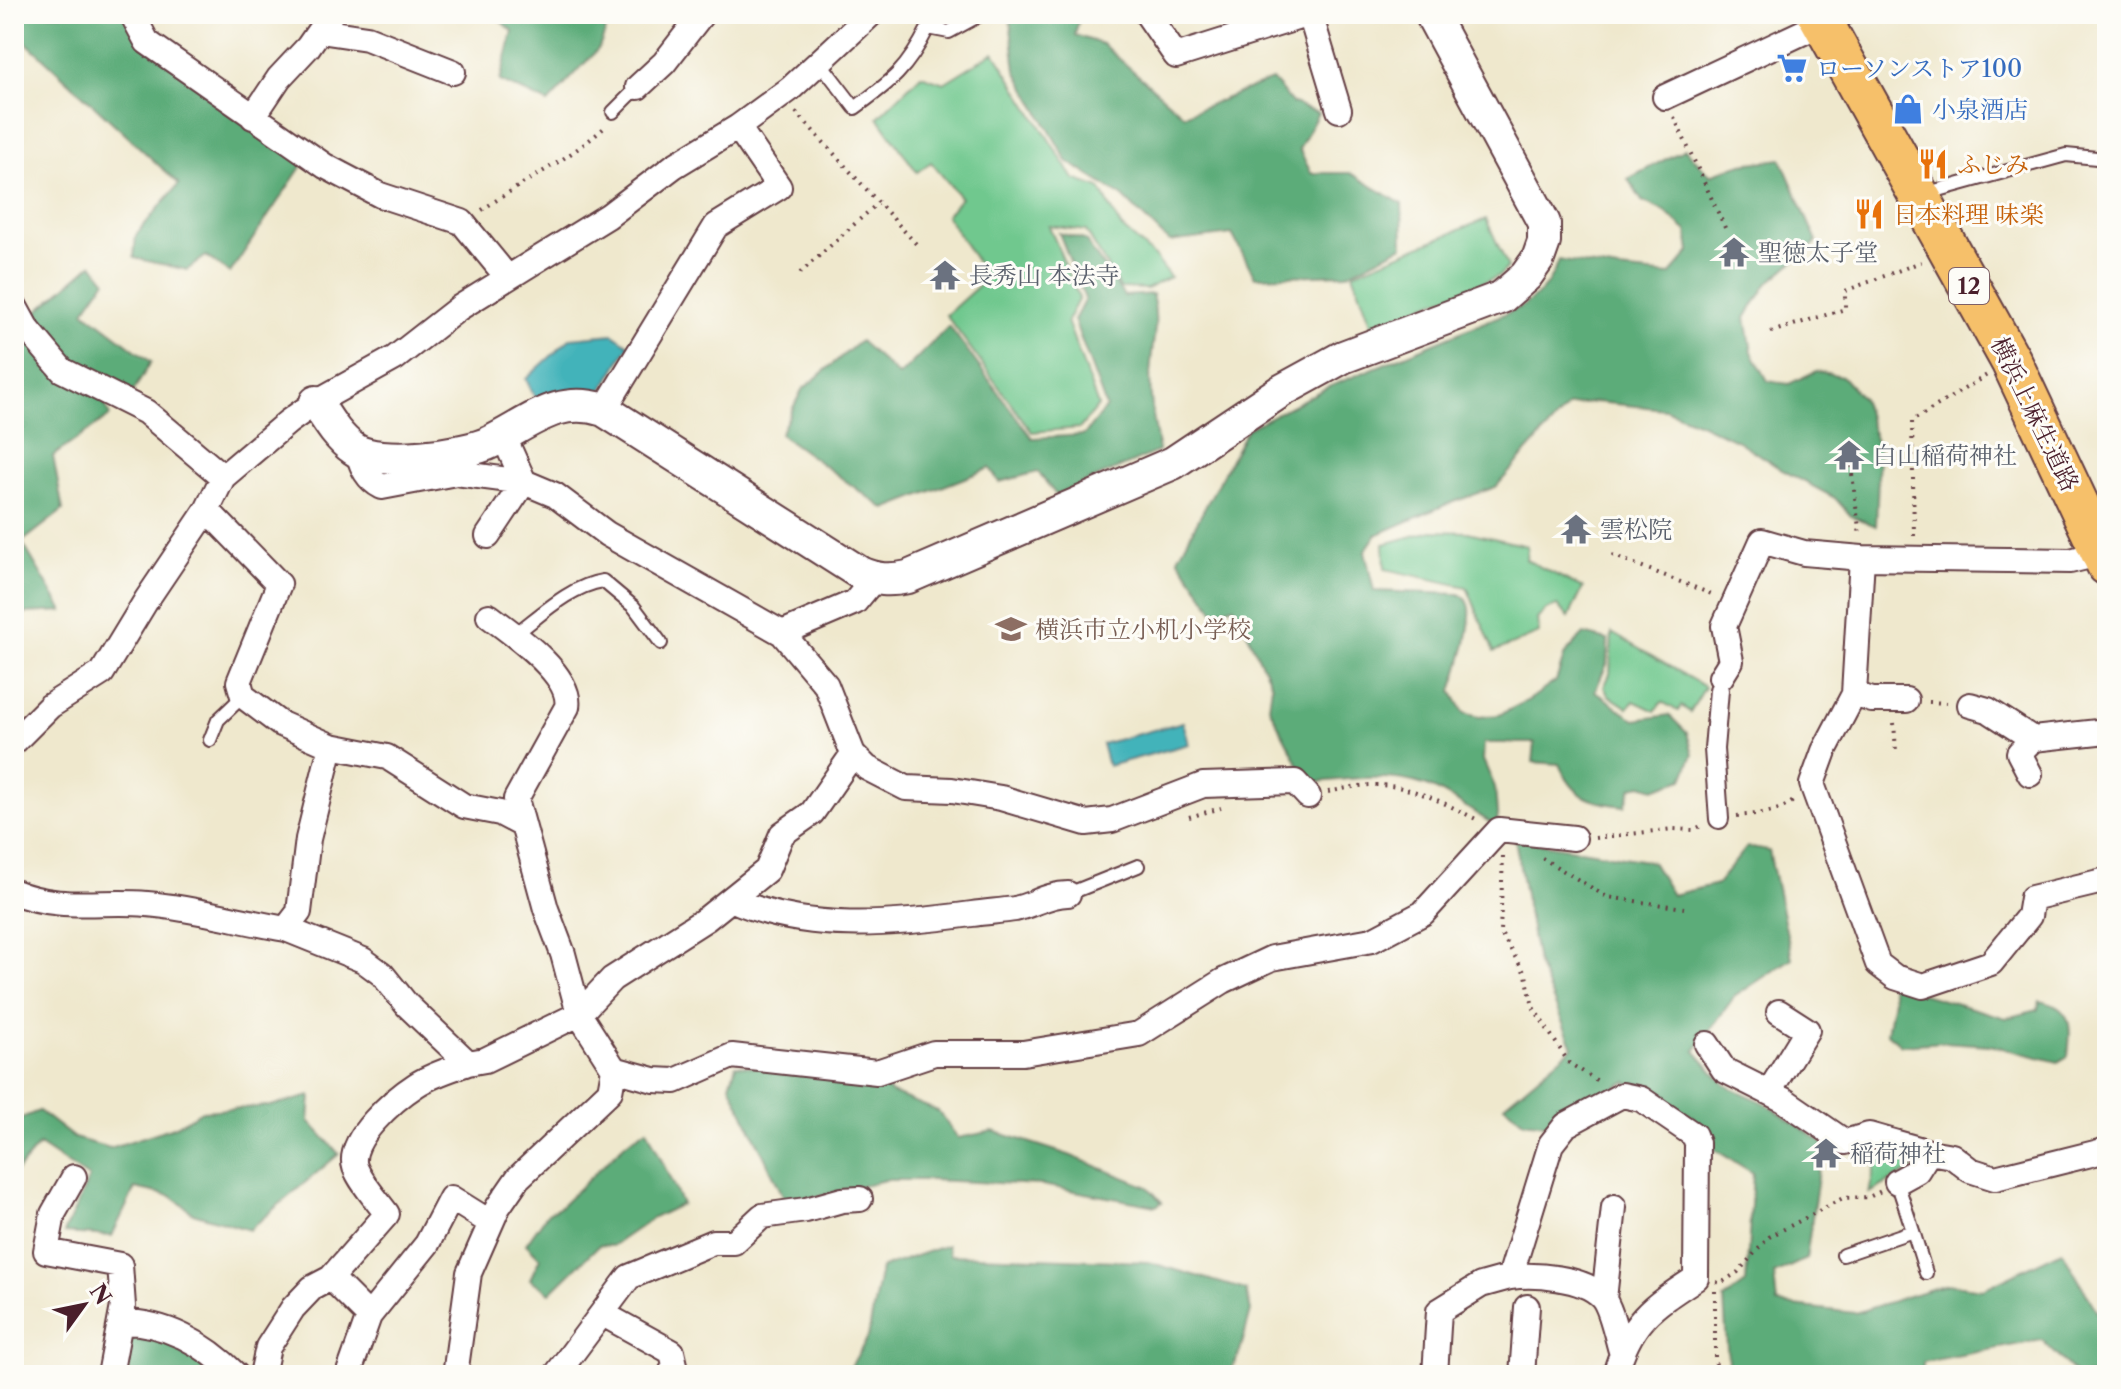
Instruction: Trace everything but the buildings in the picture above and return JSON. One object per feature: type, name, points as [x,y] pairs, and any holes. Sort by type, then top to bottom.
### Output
[{"type":"main road","name":"横浜上麻生道路","points":[[1828,17],[1918,196],[2011,361],[2105,559]]},
{"type":"street","points":[[132,14],[147,42],[325,166],[380,195],[462,222],[508,278]]},
{"type":"street","points":[[638,87],[664,63],[702,14]]},
{"type":"street","points":[[14,742],[50,706],[102,673],[207,510],[223,477],[316,402],[395,358],[459,308],[596,224],[674,166],[738,127],[781,96],[871,14]]},
{"type":"street","points":[[1147,14],[1176,56],[1310,14],[1339,110]]},
{"type":"street","points":[[316,402],[335,432],[358,452],[377,458],[441,454],[487,444],[555,408],[586,404],[604,410],[860,573],[889,581],[908,577],[1173,463],[1281,391],[1343,357],[1502,297],[1526,276],[1538,259],[1544,242],[1544,223],[1431,14]]},
{"type":"street","points":[[1665,97],[1828,17]]},
{"type":"street","points":[[253,117],[279,78],[326,22],[453,72]]},
{"type":"street","points":[[604,410],[716,226],[779,187],[738,127]]},
{"type":"street","points":[[14,305],[26,327],[62,370],[146,412],[223,477]]},
{"type":"street","points":[[503,435],[524,482]]},
{"type":"street","points":[[358,452],[362,469],[382,487],[456,473],[524,482],[555,495],[607,534],[782,633],[826,685],[853,754],[867,768],[906,788],[952,790],[1001,798],[1086,823],[1112,820],[1203,785],[1295,782],[1308,796]]},
{"type":"street","points":[[488,536],[524,482]]},
{"type":"street","points":[[207,510],[279,584],[239,682],[243,696],[279,723],[331,746],[387,757],[464,806],[500,813],[521,824]]},
{"type":"street","points":[[1719,819],[1714,749],[1720,683],[1731,661],[1724,626],[1762,541],[1804,553],[1862,558],[2105,559]]},
{"type":"street","points":[[1862,558],[1854,694],[1807,787],[1878,964],[1895,977],[1923,986],[1991,963],[2029,916],[2032,898],[2107,880]]},
{"type":"street","points":[[782,633],[855,602],[874,579]]},
{"type":"street","points":[[489,616],[542,660],[565,687],[568,700],[516,799],[579,1014],[614,1069],[654,1080],[675,1081],[732,1056],[877,1072],[934,1053],[1023,1053],[1139,1034],[1223,981],[1272,958],[1372,940],[1423,913],[1499,830],[1574,838]]},
{"type":"street","points":[[1854,694],[1872,700],[1899,700]]},
{"type":"street","points":[[1970,705],[1988,710],[2033,739]]},
{"type":"street","points":[[2030,774],[2019,753],[2033,739],[2107,731]]},
{"type":"street","points":[[286,929],[299,912],[308,839],[331,746]]},
{"type":"street","points":[[262,1375],[268,1347],[293,1308],[312,1288],[331,1278],[387,1214],[355,1166],[355,1152],[368,1127],[418,1083],[468,1063],[485,1060],[579,1014],[612,979],[706,919],[767,870],[782,834],[812,813],[853,754]]},
{"type":"street","points":[[14,892],[64,905],[143,903],[191,909],[286,929],[363,960],[382,974],[407,1005],[468,1063]]},
{"type":"street","points":[[731,899],[760,913],[800,921],[859,924],[923,921],[1016,908],[1056,894],[1068,894]]},
{"type":"street","points":[[1769,1092],[1807,1030],[1779,1012]]},
{"type":"street","points":[[1707,1044],[1724,1070],[1769,1092],[1845,1142],[1869,1135],[1952,1156],[1970,1170],[1995,1178],[2107,1150]]},
{"type":"street","points":[[455,1375],[469,1273],[498,1207],[518,1178],[610,1091],[614,1069]]},
{"type":"street","points":[[1510,1277],[1551,1144],[1566,1125],[1622,1095],[1641,1099],[1694,1135],[1705,1280],[1658,1302],[1633,1328],[1618,1363]]},
{"type":"street","points":[[1897,1182],[1917,1171],[1929,1152]]},
{"type":"street","points":[[74,1177],[53,1214],[46,1251],[120,1265],[123,1306],[110,1375]]},
{"type":"street","points":[[348,1375],[369,1316],[427,1244],[451,1198],[491,1223]]},
{"type":"street","points":[[556,1375],[629,1277],[713,1242],[734,1242],[762,1216],[860,1199]]},
{"type":"street","points":[[1614,1207],[1604,1299],[1618,1363]]},
{"type":"street","points":[[1435,1375],[1439,1311],[1481,1285],[1530,1274],[1591,1288],[1604,1299]]},
{"type":"street","points":[[331,1278],[369,1316]]},
{"type":"street","points":[[1522,1375],[1527,1307]]},
{"type":"street","points":[[603,1314],[672,1352],[675,1365],[670,1375]]},
{"type":"street","points":[[120,1322],[142,1322],[187,1338],[236,1375]]},
{"type":"lane","points":[[819,61],[855,108],[889,83],[912,58],[928,28],[949,32],[982,14]]},
{"type":"lane","points":[[613,112],[638,87]]},
{"type":"lane","points":[[1918,196],[2066,155],[2107,159]]},
{"type":"lane","points":[[514,635],[574,591],[603,581],[634,607],[661,643]]},
{"type":"lane","points":[[210,740],[218,720],[243,696]]},
{"type":"lane","points":[[1068,894],[1138,866]]},
{"type":"lane","points":[[1897,1182],[1926,1273]]},
{"type":"lane","points":[[1843,1255],[1913,1231]]},
{"type":"path","points":[[781,96],[918,246]]},
{"type":"path","points":[[1665,97],[1727,232]]},
{"type":"path","points":[[462,222],[524,180],[581,149],[614,119],[613,112]]},
{"type":"path","points":[[800,273],[878,203]]},
{"type":"path","points":[[1771,332],[1845,309],[1845,291],[1949,251]]},
{"type":"path","points":[[1913,559],[1912,421],[2011,361]]},
{"type":"path","points":[[1851,466],[1862,558]]},
{"type":"path","points":[[1612,555],[1715,596]]},
{"type":"path","points":[[1896,751],[1899,700],[1970,705]]},
{"type":"path","points":[[1308,796],[1369,784],[1395,786],[1426,795],[1499,830],[1503,862],[1500,932],[1526,975],[1533,1007],[1569,1063],[1622,1095]]},
{"type":"path","points":[[1574,838],[1693,830],[1719,819],[1791,804],[1807,787]]},
{"type":"path","points":[[1540,856],[1607,897],[1684,908]]},
{"type":"path","points":[[1721,1375],[1715,1362],[1705,1280],[1721,1283],[1738,1272],[1769,1237],[1843,1198],[1869,1197],[1897,1182]]},
{"type":"green space","points":[[26,14],[123,14],[305,161],[230,273],[206,256],[187,270],[134,258],[136,235],[179,184],[14,31]]},
{"type":"green space","points":[[491,14],[612,14],[599,48],[548,103],[500,81],[513,31]]},
{"type":"green space","points":[[1016,14],[1080,14],[1075,35],[1102,44],[1184,115],[1272,80],[1293,104],[1318,113],[1299,149],[1311,173],[1350,173],[1402,204],[1403,246],[1347,274],[1255,277],[1232,234],[1169,242],[1123,197],[1067,161],[1016,71],[1010,19]]},
{"type":"green space","points":[[994,52],[1074,179],[1100,188],[1121,227],[1154,256],[1170,277],[1147,289],[1120,288],[1086,231],[1049,226],[1079,298],[1067,321],[1098,406],[1080,428],[1032,432],[946,315],[987,278],[946,215],[961,198],[931,162],[917,172],[878,117],[921,75],[944,83]]},
{"type":"green space","points":[[1685,149],[1710,175],[1742,164],[1781,159],[1817,242],[1767,284],[1746,318],[1752,352],[1768,381],[1789,384],[1816,371],[1842,376],[1862,398],[1879,452],[1876,526],[1851,516],[1835,498],[1782,470],[1738,441],[1665,409],[1596,402],[1568,406],[1496,487],[1376,535],[1365,551],[1374,591],[1459,594],[1469,603],[1469,627],[1452,691],[1464,713],[1479,717],[1499,715],[1529,700],[1556,681],[1565,654],[1584,634],[1608,640],[1607,664],[1595,691],[1635,720],[1669,715],[1687,733],[1693,754],[1683,779],[1654,789],[1642,785],[1632,787],[1625,806],[1602,803],[1577,791],[1559,764],[1533,762],[1535,743],[1484,743],[1483,760],[1495,787],[1498,827],[1445,794],[1413,782],[1368,778],[1308,783],[1269,707],[1272,685],[1234,606],[1215,612],[1178,558],[1247,429],[1326,388],[1521,307],[1544,287],[1559,260],[1670,275],[1690,252],[1687,231],[1664,211],[1642,201],[1628,179]]},
{"type":"green space","points":[[1486,219],[1508,267],[1499,276],[1372,326],[1353,273]]},
{"type":"green space","points":[[1059,233],[1085,240],[1124,296],[1152,294],[1155,321],[1150,385],[1159,451],[1056,495],[1038,472],[999,482],[990,468],[885,509],[780,434],[802,390],[860,341],[899,376],[949,326],[1032,438],[1084,435],[1106,407],[1074,320],[1085,299]]},
{"type":"green space","points":[[92,264],[106,280],[84,311],[151,362],[133,392],[97,384],[110,416],[53,456],[63,510],[22,542],[63,611],[26,613],[14,622],[14,316],[34,314]]},
{"type":"green space","points":[[1431,531],[1468,532],[1527,546],[1526,560],[1583,588],[1569,617],[1557,606],[1546,610],[1537,619],[1539,633],[1494,652],[1467,587],[1385,569],[1384,544]]},
{"type":"green space","points":[[1612,633],[1705,687],[1690,712],[1681,706],[1678,711],[1662,702],[1655,711],[1634,701],[1628,708],[1608,695],[1604,687],[1610,674]]},
{"type":"green space","points":[[1515,839],[1652,862],[1672,895],[1717,884],[1747,847],[1769,851],[1792,958],[1734,997],[1695,1051],[1725,1085],[1765,1103],[1823,1143],[1806,1259],[1774,1274],[1777,1304],[1855,1313],[1947,1284],[1983,1289],[2062,1251],[2107,1329],[2107,1375],[2077,1375],[2042,1340],[1923,1362],[1923,1375],[1695,1375],[1728,1364],[1724,1299],[1746,1283],[1753,1173],[1709,1146],[1693,1117],[1626,1082],[1545,1124],[1523,1121],[1504,1105],[1573,1047],[1537,962]]},
{"type":"green space","points":[[1891,985],[2006,1018],[2038,1010],[2040,1001],[2051,1004],[2059,1008],[2068,1020],[2068,1056],[2058,1062],[1990,1045],[1944,1042],[1901,1045],[1887,1033],[1893,999]]},
{"type":"green space","points":[[736,1065],[873,1079],[892,1093],[938,1111],[958,1138],[993,1131],[1025,1141],[1148,1187],[1162,1202],[1156,1206],[1042,1185],[885,1180],[787,1204],[730,1085]]},
{"type":"green space","points":[[311,1096],[309,1121],[339,1154],[249,1230],[193,1213],[171,1196],[135,1188],[112,1236],[64,1233],[89,1178],[39,1145],[14,1174],[14,1121],[39,1111],[74,1138],[110,1148],[174,1127],[202,1111],[270,1106]]},
{"type":"green space","points":[[647,1129],[682,1204],[653,1218],[612,1246],[599,1245],[550,1293],[530,1279],[540,1258],[526,1244],[548,1213],[561,1206],[626,1143]]},
{"type":"green space","points":[[1880,1145],[1918,1156],[1913,1169],[1869,1193]]},
{"type":"green space","points":[[947,1245],[950,1255],[1148,1262],[1246,1290],[1251,1311],[1239,1355],[1228,1375],[846,1375],[868,1337],[881,1268]]},
{"type":"green space","points":[[150,1329],[226,1375],[153,1375],[121,1371],[127,1336],[145,1339]]},
{"type":"water","points":[[613,334],[629,345],[603,389],[596,392],[565,391],[536,400],[526,379],[571,338]]},
{"type":"water","points":[[1183,722],[1189,744],[1108,766],[1102,744]]},
{"type":"place","name":"ローソンストア100","points":[[1792,68]]},
{"type":"place","name":"小泉酒店","points":[[1908,109]]},
{"type":"place","name":"ふじみ","points":[[1933,164]]},
{"type":"place","name":"日本料理 味楽","points":[[1869,214]]},
{"type":"place","name":"聖徳太子堂","points":[[1734,252]]},
{"type":"place","name":"長秀山 本法寺","points":[[945,275]]},
{"type":"place","name":"白山稲荷神社","points":[[1849,455]]},
{"type":"place","name":"雲松院","points":[[1576,529]]},
{"type":"place","name":"横浜市立小机小学校","points":[[1011,629]]},
{"type":"place","name":"稲荷神社","points":[[1826,1153]]}]
